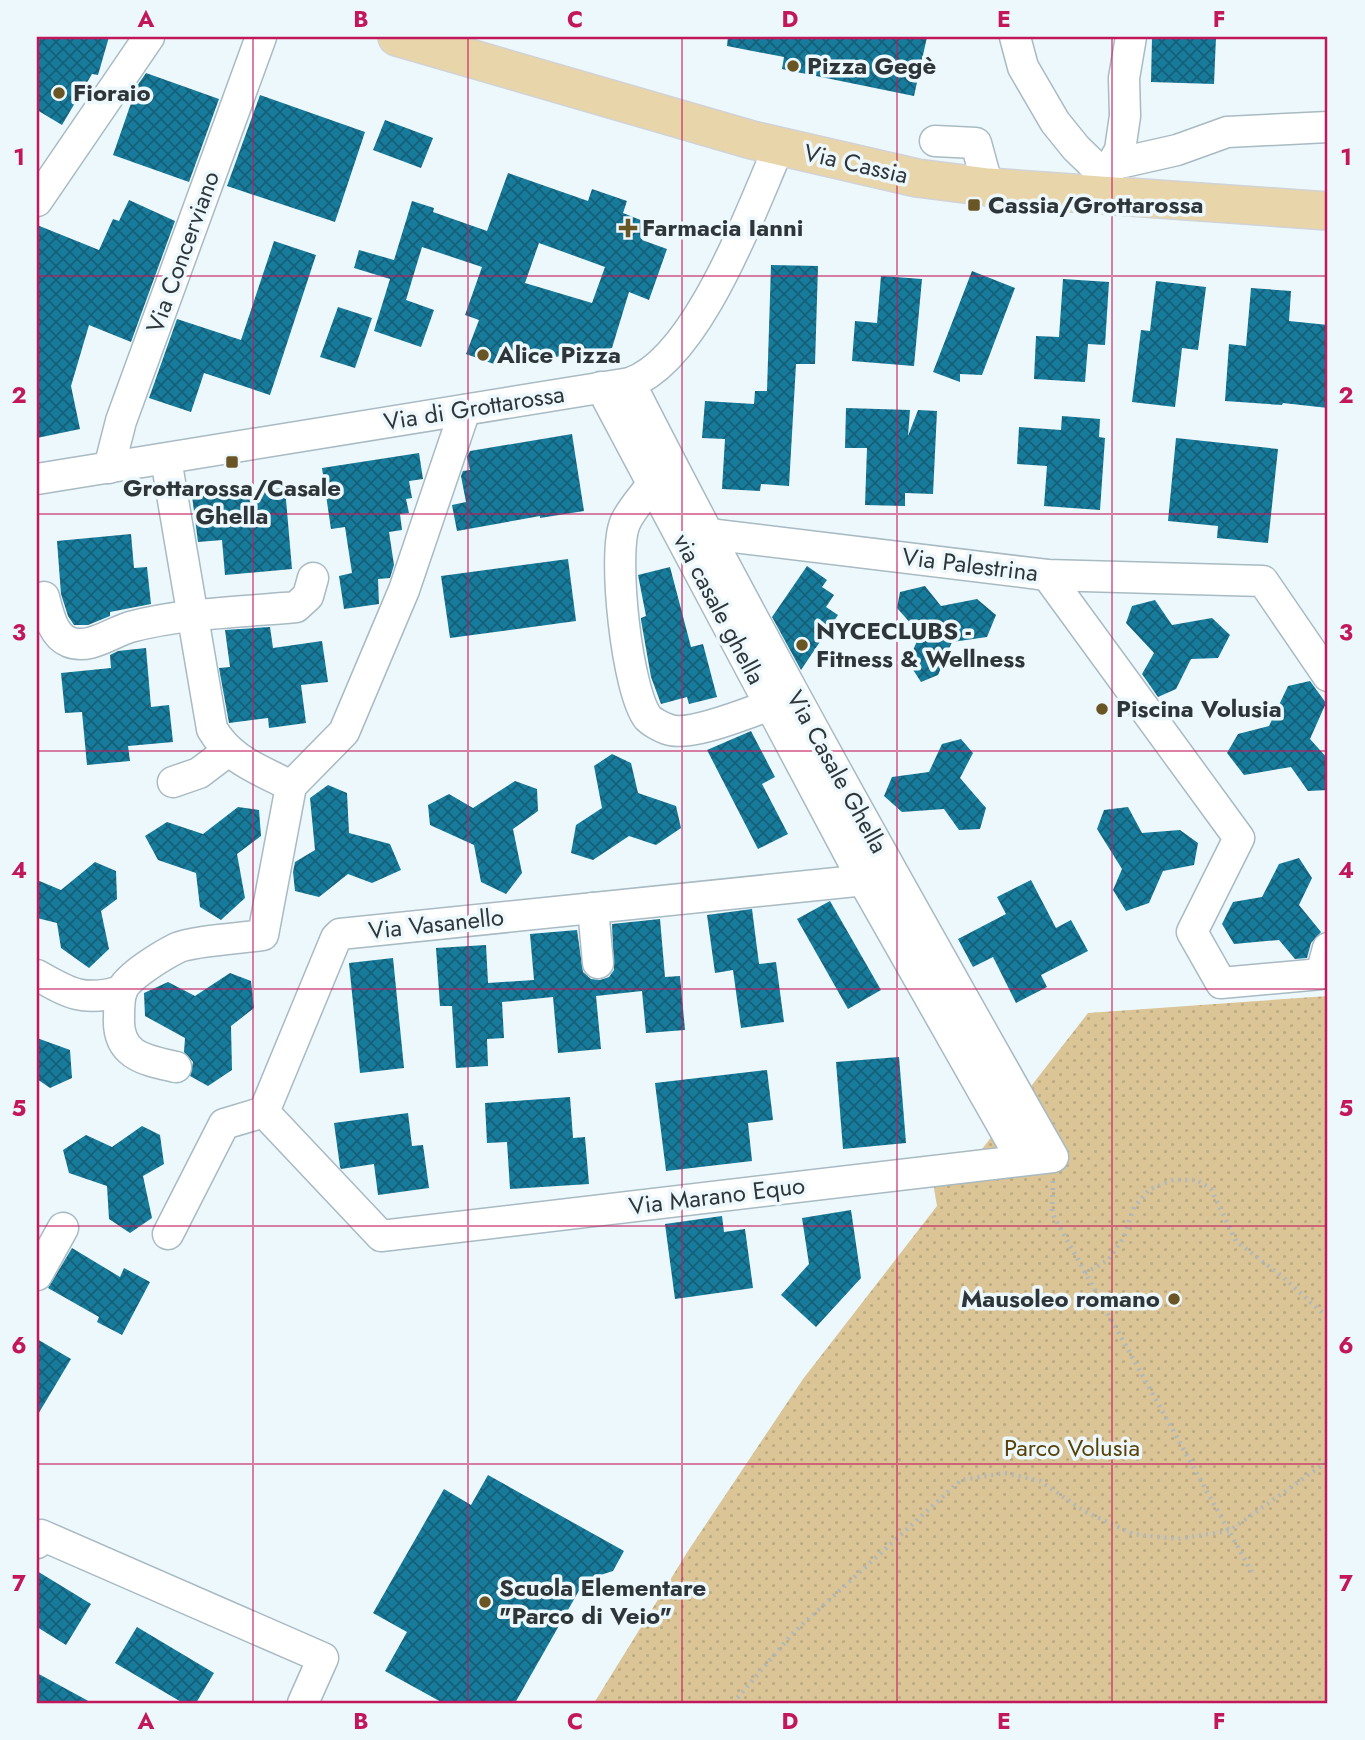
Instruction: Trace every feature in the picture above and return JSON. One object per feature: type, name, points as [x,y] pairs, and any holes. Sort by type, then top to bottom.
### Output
[{"type":"main road","name":"Via Cassia","points":[[397,37],[779,147],[918,178],[988,187],[1117,175],[1328,211]]},
{"type":"street","points":[[37,201],[149,37]]},
{"type":"street","name":"Via Concerviano","points":[[109,468],[121,421],[261,37]]},
{"type":"street","points":[[1015,37],[1023,67],[1046,104],[1073,120],[1100,149],[1117,175]]},
{"type":"street","points":[[1117,175],[1125,116],[1124,78],[1131,37]]},
{"type":"street","points":[[1117,175],[1227,132],[1328,127]]},
{"type":"street","points":[[936,141],[976,143],[988,187]]},
{"type":"street","name":"Via di Grottarossa","points":[[37,479],[641,379],[666,359],[700,317],[779,147]]},
{"type":"street","name":"via casale ghella","points":[[615,385],[653,483],[692,532],[770,705],[863,880],[1021,1160]]},
{"type":"street","name":"Via Casale Ghella","points":[[615,385],[692,532],[895,877],[1053,1157]]},
{"type":"street","points":[[37,975],[68,993],[101,997],[127,984],[179,946],[262,935],[291,786],[344,732],[404,590],[465,410]]},
{"type":"street","points":[[166,459],[212,729],[233,756],[291,786]]},
{"type":"street","points":[[653,483],[625,523],[619,547],[623,617],[639,701],[649,719],[669,730],[696,729],[770,705]]},
{"type":"street","name":"Via Palestrina","points":[[692,532],[1047,575],[1262,581],[1328,676]]},
{"type":"street","points":[[1047,575],[1239,838],[1192,932],[1221,983],[1321,974],[1328,948]]},
{"type":"street","points":[[44,597],[57,632],[67,641],[81,644],[133,626],[296,607],[308,596],[313,578]]},
{"type":"street","points":[[173,782],[199,773],[228,751]]},
{"type":"street","name":"Via Vasanello","points":[[264,1112],[336,938],[340,934],[895,877]]},
{"type":"street","points":[[593,908],[598,963]]},
{"type":"street","points":[[127,984],[119,1022],[120,1036],[125,1047],[137,1056],[176,1067]]},
{"type":"street","points":[[168,1234],[224,1124],[264,1112]]},
{"type":"street","name":"Via Marano Equo","points":[[264,1112],[381,1236],[1053,1157]]},
{"type":"street","points":[[37,1275],[63,1228]]},
{"type":"street","points":[[39,1539],[323,1658],[303,1703]]},
{"type":"path","points":[[1053,1157],[1052,1213],[1254,1576]]},
{"type":"path","points":[[1085,1273],[1108,1260],[1114,1253],[1124,1237],[1134,1207],[1150,1189],[1172,1180],[1197,1180],[1212,1189],[1236,1241],[1284,1278],[1328,1318]]},
{"type":"path","points":[[733,1703],[793,1633],[961,1480],[1005,1473],[1040,1481],[1084,1511],[1133,1534],[1177,1539],[1229,1531],[1328,1461]]},
{"type":"green space","name":"Parco Volusia","points":[[1328,996],[1328,1703],[594,1703],[688,1551],[803,1379],[937,1206],[931,1171],[968,1167],[1088,1013]]},
{"type":"building","name":"Fioraio","points":[[40,37],[109,37],[98,75],[92,74],[62,125],[37,110],[37,48]]},
{"type":"building","points":[[728,37],[927,37],[914,96],[782,69],[784,57],[727,46]]},
{"type":"building","points":[[1152,37],[1216,37],[1214,84],[1151,82]]},
{"type":"building","points":[[146,73],[219,99],[189,182],[113,155],[137,86]]},
{"type":"building","points":[[260,95],[365,132],[335,222],[227,186]]},
{"type":"building","points":[[385,120],[433,138],[421,168],[373,150]]},
{"type":"building","points":[[508,173],[588,201],[592,189],[627,201],[623,213],[648,223],[642,240],[667,249],[649,300],[629,292],[612,348],[542,359],[500,347],[494,364],[466,354],[479,320],[465,315],[482,267],[422,247],[406,300],[434,310],[421,347],[374,331],[390,279],[354,268],[359,250],[394,260],[412,201],[434,208],[433,212],[487,231]],"holes":[[[539,243],[605,267],[592,303],[525,283]]]},
{"type":"building","points":[[129,200],[175,221],[131,342],[89,325],[71,386],[80,429],[37,438],[37,225],[99,250],[113,219],[119,221]]},
{"type":"building","points":[[274,241],[316,255],[270,395],[204,373],[191,412],[149,398],[177,319],[241,340]]},
{"type":"building","points":[[771,265],[818,266],[815,364],[796,364],[789,486],[761,484],[760,491],[722,489],[725,439],[702,438],[705,401],[754,404],[755,391],[767,391]]},
{"type":"building","points":[[972,271],[1015,288],[982,375],[960,374],[960,382],[933,372]]},
{"type":"building","points":[[881,276],[922,279],[914,366],[852,361],[855,321],[877,323]]},
{"type":"building","points":[[1063,279],[1109,282],[1105,345],[1088,344],[1085,382],[1034,379],[1036,336],[1059,337]]},
{"type":"building","points":[[1156,281],[1206,287],[1198,350],[1182,348],[1175,407],[1132,402],[1141,330],[1150,331]]},
{"type":"building","points":[[1251,288],[1291,291],[1289,321],[1328,325],[1328,408],[1225,401],[1229,344],[1246,346]]},
{"type":"building","points":[[338,307],[372,318],[355,368],[320,357]]},
{"type":"building","points":[[846,408],[910,410],[908,436],[918,410],[937,411],[933,494],[905,493],[905,506],[865,505],[867,448],[845,448]]},
{"type":"building","points":[[1062,416],[1100,419],[1099,437],[1105,438],[1100,510],[1044,506],[1047,466],[1017,464],[1019,427],[1061,430]]},
{"type":"building","points":[[572,434],[584,511],[457,531],[452,505],[466,502],[461,476],[463,471],[470,470],[467,457],[470,451]]},
{"type":"building","points":[[1176,438],[1278,449],[1268,543],[1217,538],[1218,526],[1168,521]]},
{"type":"building","points":[[419,453],[423,479],[409,481],[412,498],[406,499],[409,513],[400,514],[402,530],[389,532],[394,565],[390,578],[378,579],[379,604],[344,609],[339,576],[352,573],[345,527],[331,529],[322,468]]},
{"type":"building","points":[[285,488],[292,569],[225,575],[222,540],[198,542],[192,496]]},
{"type":"building","points":[[131,534],[134,568],[147,567],[151,604],[110,612],[110,616],[88,625],[74,625],[61,594],[57,541]]},
{"type":"building","points":[[568,559],[576,621],[450,638],[441,576]]},
{"type":"building","name":"NYCECLUBS - Fitness & Wellness","points":[[807,566],[827,580],[822,587],[834,595],[826,607],[838,615],[801,670],[772,617]]},
{"type":"building","points":[[670,567],[691,647],[703,644],[717,697],[689,704],[687,697],[661,704],[651,677],[641,620],[646,616],[638,575]]},
{"type":"building","points":[[925,586],[941,606],[977,599],[996,615],[987,637],[952,642],[938,675],[921,682],[908,662],[920,634],[897,608],[900,592]]},
{"type":"building","points":[[1155,600],[1172,625],[1212,618],[1230,635],[1218,658],[1191,659],[1176,689],[1158,697],[1142,674],[1154,653],[1126,623],[1132,606]]},
{"type":"building","points":[[270,627],[273,648],[322,641],[328,682],[301,685],[306,723],[269,728],[268,718],[229,723],[219,668],[230,667],[225,630]]},
{"type":"building","points":[[146,648],[151,707],[169,705],[173,742],[128,746],[130,761],[87,765],[82,712],[65,713],[61,673],[111,668],[110,655],[118,651]]},
{"type":"building","points":[[1310,681],[1326,703],[1310,739],[1328,759],[1328,790],[1308,791],[1291,767],[1244,775],[1227,753],[1238,734],[1269,726],[1288,686]]},
{"type":"building","points":[[751,731],[775,777],[762,784],[788,834],[758,849],[707,750]]},
{"type":"building","points":[[961,739],[973,753],[960,778],[986,808],[980,829],[959,830],[944,809],[902,812],[884,796],[892,777],[929,772],[942,744]]},
{"type":"building","points":[[612,754],[631,763],[638,793],[676,806],[681,828],[656,845],[629,836],[593,860],[571,853],[576,825],[602,808],[594,766]]},
{"type":"building","points":[[515,781],[537,789],[538,811],[513,829],[522,873],[506,894],[481,882],[474,845],[430,825],[428,805],[449,794],[473,808]]},
{"type":"building","points":[[328,785],[347,793],[349,833],[390,844],[401,870],[372,883],[348,874],[319,897],[295,891],[293,872],[295,862],[315,850],[310,798]]},
{"type":"building","points":[[238,807],[259,810],[261,836],[237,854],[245,898],[221,920],[200,907],[196,873],[158,860],[145,836],[167,822],[203,834]]},
{"type":"building","points":[[1128,807],[1142,833],[1180,830],[1198,843],[1194,865],[1163,871],[1149,903],[1126,911],[1113,890],[1122,869],[1097,829],[1104,810]]},
{"type":"building","points":[[1299,858],[1312,878],[1299,905],[1321,932],[1311,943],[1307,958],[1295,959],[1279,940],[1234,944],[1222,924],[1233,902],[1262,897],[1279,864]]},
{"type":"building","points":[[95,862],[116,871],[117,899],[101,911],[109,949],[89,968],[61,948],[57,923],[37,918],[37,880],[61,890]]},
{"type":"building","points":[[1031,880],[1056,928],[1071,920],[1088,951],[1041,975],[1047,987],[1016,1003],[993,957],[973,967],[958,939],[1006,914],[997,897]]},
{"type":"building","points":[[830,901],[881,990],[848,1009],[797,919]]},
{"type":"building","points":[[752,909],[759,964],[776,962],[784,1022],[741,1028],[733,970],[715,973],[707,915]]},
{"type":"building","points":[[660,919],[665,977],[680,976],[685,1030],[646,1033],[642,991],[596,996],[601,1049],[558,1053],[553,997],[502,1002],[504,1038],[487,1039],[488,1066],[456,1068],[452,1006],[440,1006],[436,948],[486,945],[488,983],[534,980],[530,934],[577,930],[583,972],[591,979],[600,980],[609,977],[614,970],[612,924]]},
{"type":"building","points":[[393,958],[404,1068],[360,1073],[349,963]]},
{"type":"building","points":[[230,973],[251,981],[254,1008],[231,1026],[232,1070],[208,1086],[190,1076],[193,1062],[184,1052],[185,1038],[145,1016],[144,993],[168,982],[195,996]]},
{"type":"building","points":[[37,1038],[70,1050],[72,1078],[50,1088],[37,1079]]},
{"type":"building","points":[[899,1057],[906,1143],[843,1149],[836,1062]]},
{"type":"building","points":[[767,1070],[773,1120],[748,1123],[752,1161],[666,1171],[655,1083]]},
{"type":"building","points":[[570,1097],[573,1138],[585,1137],[589,1184],[510,1189],[507,1142],[487,1143],[485,1103]]},
{"type":"building","points":[[408,1113],[412,1146],[423,1145],[429,1188],[378,1195],[374,1164],[341,1169],[334,1123]]},
{"type":"building","points":[[142,1126],[160,1135],[164,1164],[143,1176],[152,1218],[130,1233],[109,1219],[107,1186],[69,1173],[63,1150],[86,1135],[112,1147]]},
{"type":"building","points":[[851,1210],[861,1278],[816,1327],[781,1295],[809,1264],[802,1218]]},
{"type":"building","points":[[722,1216],[724,1232],[745,1229],[753,1288],[675,1299],[665,1224]]},
{"type":"building","points":[[72,1248],[120,1277],[124,1268],[150,1282],[122,1335],[97,1322],[99,1317],[48,1288]]},
{"type":"building","points":[[37,1339],[71,1359],[37,1416]]},
{"type":"building","points":[[488,1475],[624,1551],[613,1571],[585,1580],[515,1703],[443,1703],[385,1671],[407,1632],[373,1613],[444,1489],[471,1505]]},
{"type":"building","points":[[37,1571],[91,1604],[66,1645],[37,1627]]},
{"type":"building","points":[[137,1627],[214,1673],[196,1703],[183,1703],[115,1663]]},
{"type":"building","points":[[37,1673],[92,1703],[37,1703]]},
{"type":"place","name":"Pizza Gegè","points":[[793,66]]},
{"type":"place","name":"Fioraio","points":[[59,93]]},
{"type":"place","name":"Cassia/Grottarossa","points":[[974,205]]},
{"type":"place","name":"Farmacia Ianni","points":[[628,228]]},
{"type":"place","name":"Alice Pizza","points":[[483,355]]},
{"type":"place","name":"Grottarossa/Casale Ghella","points":[[232,462]]},
{"type":"place","name":"NYCECLUBS - Fitness & Wellness","points":[[802,645]]},
{"type":"place","name":"Piscina Volusia","points":[[1102,709]]},
{"type":"place","name":"Mausoleo romano","points":[[1174,1299]]},
{"type":"place","name":"Scuola Elementare \"Parco di Veio\"","points":[[485,1602]]}]
